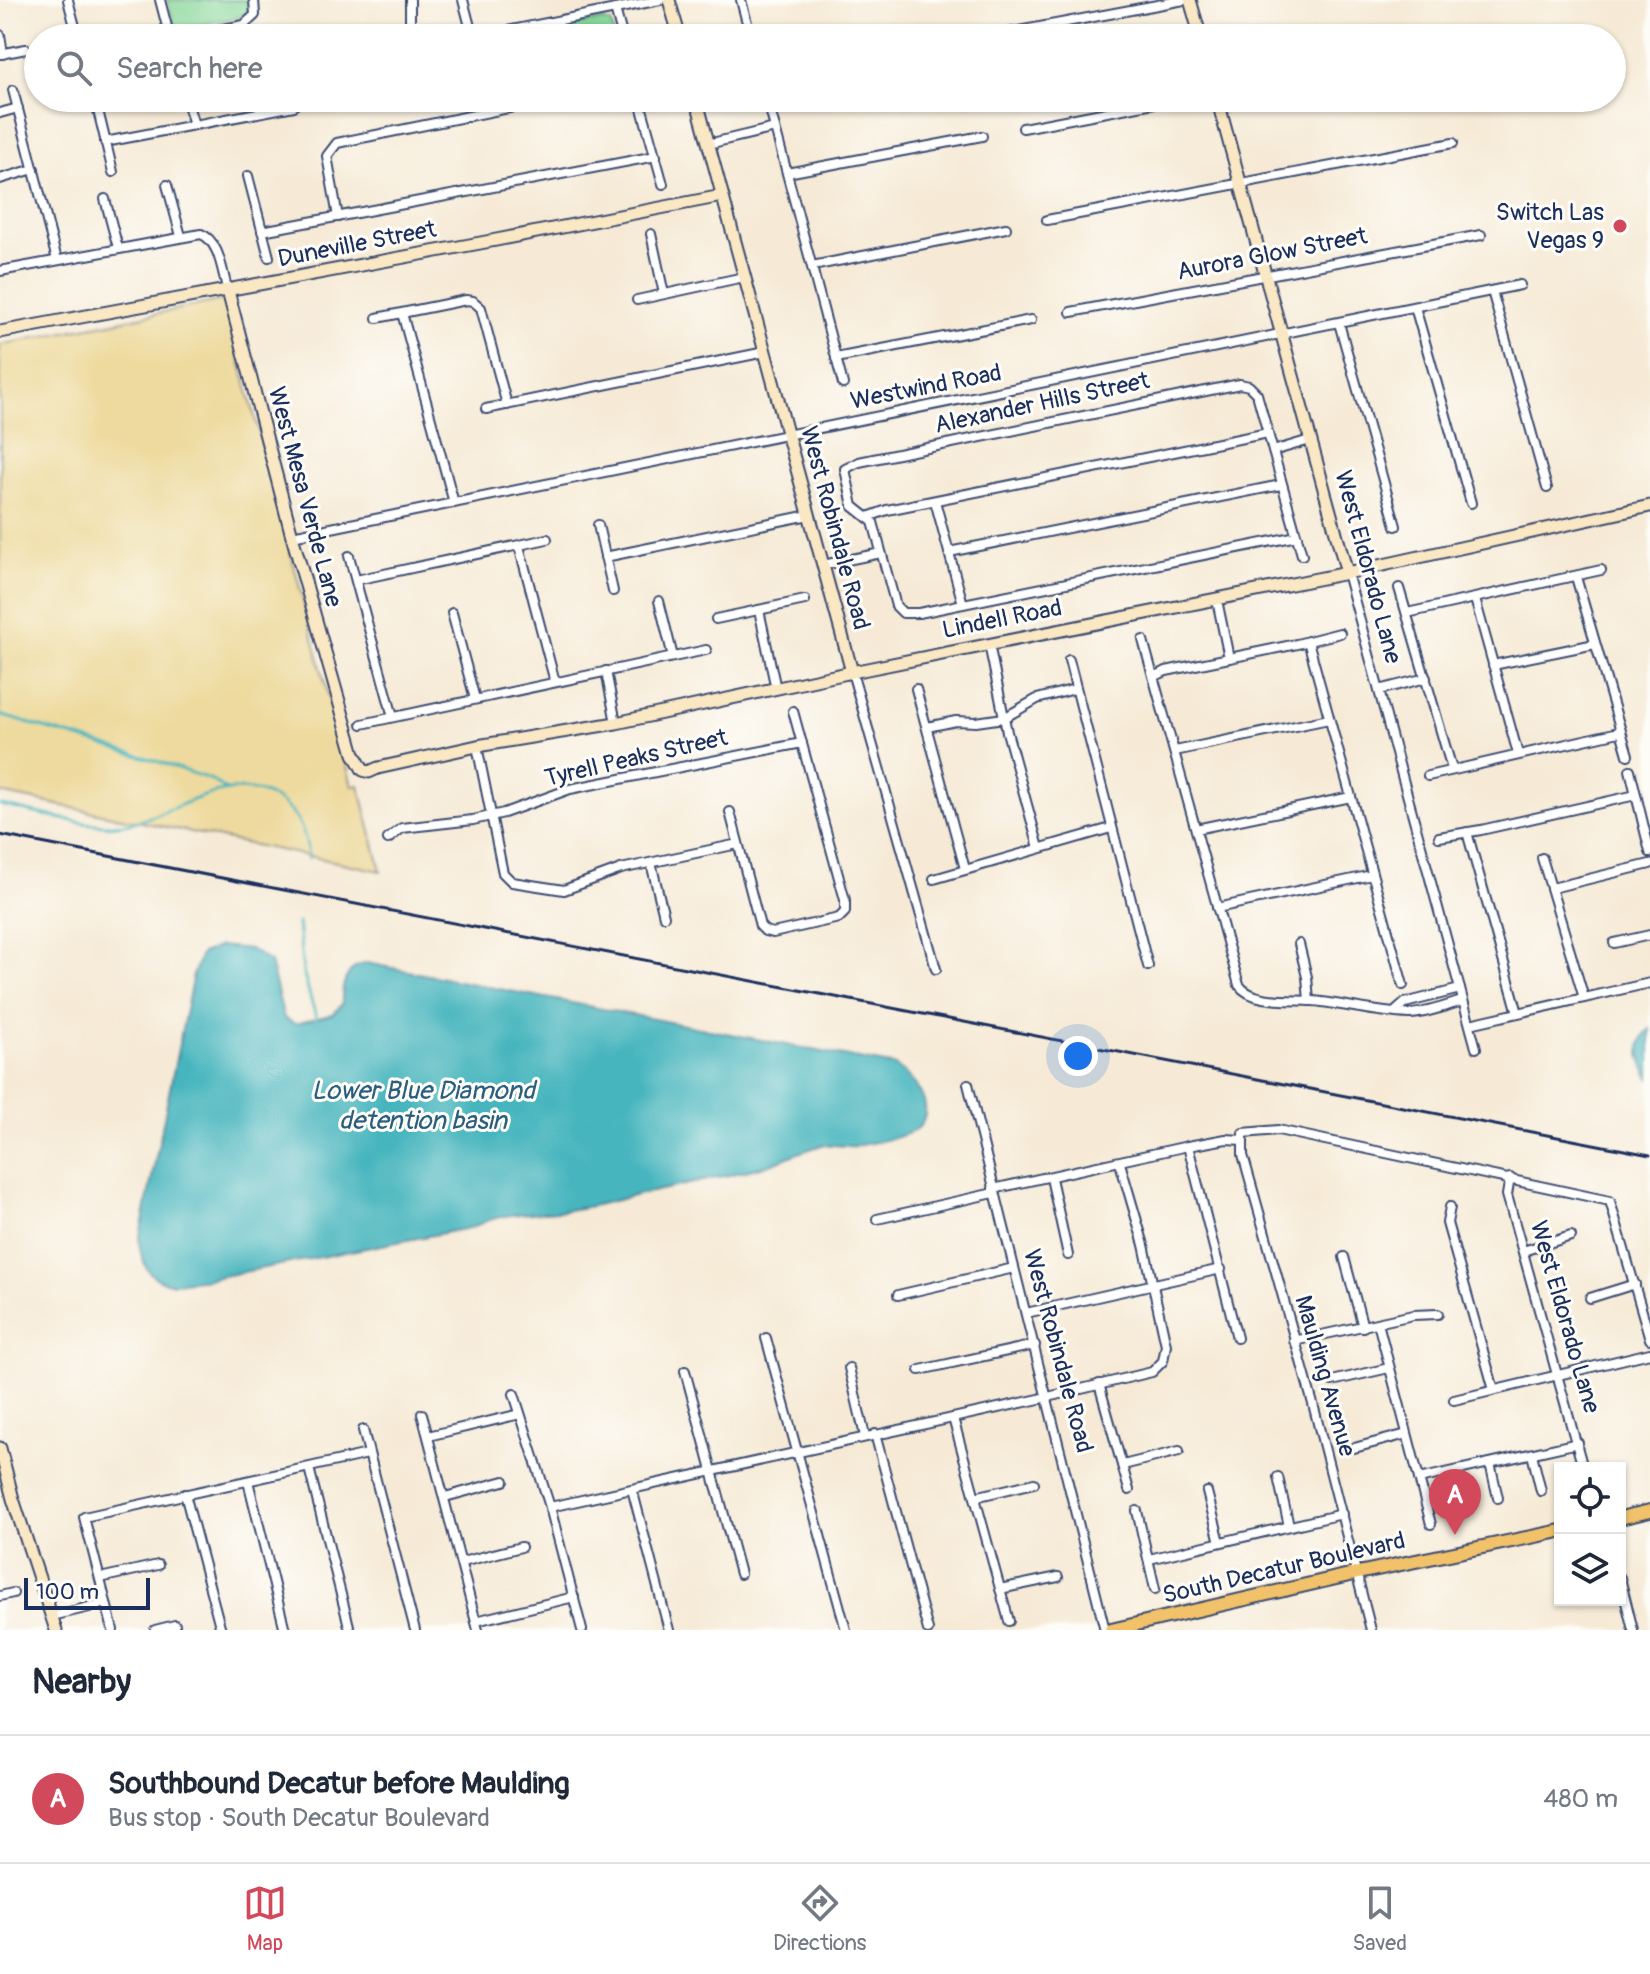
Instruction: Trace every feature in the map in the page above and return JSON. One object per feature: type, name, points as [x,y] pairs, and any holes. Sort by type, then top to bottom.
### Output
[{"type":"main road","points":[[1626,1517],[1650,1511]]},
{"type":"main road","name":"South Decatur Boulevard","points":[[1111,1630],[1358,1573],[1554,1532]]},
{"type":"street","points":[[68,0],[74,24]]},
{"type":"street","points":[[160,0],[168,24]]},
{"type":"street","points":[[245,24],[255,15],[254,0]]},
{"type":"street","points":[[410,0],[410,24]]},
{"type":"street","points":[[463,0],[469,24]]},
{"type":"street","points":[[541,24],[660,0]]},
{"type":"street","points":[[669,0],[676,24]]},
{"type":"street","points":[[741,0],[747,24]]},
{"type":"street","points":[[1056,24],[1184,0]]},
{"type":"street","points":[[1190,0],[1197,24]]},
{"type":"street","points":[[615,9],[619,24]]},
{"type":"street","points":[[0,35],[2,54],[24,49]]},
{"type":"street","points":[[13,90],[57,260]]},
{"type":"street","points":[[0,113],[18,108]]},
{"type":"street","points":[[98,112],[113,172]]},
{"type":"street","points":[[190,112],[194,125]]},
{"type":"street","points":[[105,142],[262,112]]},
{"type":"street","points":[[338,217],[327,162],[332,146],[346,140],[487,112]]},
{"type":"street","points":[[643,112],[663,184]]},
{"type":"street","name":"West Robindale Road","points":[[700,112],[936,969]]},
{"type":"street","points":[[771,112],[843,384]]},
{"type":"street","points":[[1023,128],[1107,112]]},
{"type":"street","name":"West Eldorado Lane","points":[[1221,112],[1476,1048]]},
{"type":"street","points":[[708,144],[775,128]]},
{"type":"street","points":[[787,173],[982,136]]},
{"type":"street","points":[[1047,220],[1453,143]]},
{"type":"street","points":[[262,231],[656,156]]},
{"type":"street","points":[[0,179],[34,169]]},
{"type":"street","points":[[248,176],[269,257]]},
{"type":"street","points":[[0,271],[181,236],[167,185]]},
{"type":"street","name":"Duneville Street","points":[[0,332],[722,196]]},
{"type":"street","points":[[105,199],[118,248]]},
{"type":"street","points":[[812,266],[1006,228]]},
{"type":"street","points":[[651,234],[664,294]]},
{"type":"street","name":"Aurora Glow Street","points":[[1071,312],[1481,235]]},
{"type":"street","name":"West Mesa Verde Lane","points":[[181,236],[207,236],[214,243],[292,536],[354,754],[363,770]]},
{"type":"street","points":[[637,300],[744,277]]},
{"type":"street","name":"Westwind Road","points":[[292,536],[1520,285]]},
{"type":"street","points":[[1492,291],[1547,488]]},
{"type":"street","points":[[377,318],[473,301],[481,308],[507,405]]},
{"type":"street","points":[[1415,307],[1471,503]]},
{"type":"street","points":[[402,313],[454,503]]},
{"type":"street","points":[[836,358],[1031,320]]},
{"type":"street","points":[[1339,323],[1396,526]]},
{"type":"street","points":[[486,409],[765,352]]},
{"type":"street","name":"Alexander Hills Street","points":[[868,517],[853,506],[845,469],[859,462],[1070,417],[1240,384],[1249,386],[1257,394],[1268,433]]},
{"type":"street","points":[[868,517],[1268,433],[1302,555]]},
{"type":"street","points":[[1273,451],[1310,440]]},
{"type":"street","points":[[949,552],[1281,485]]},
{"type":"street","points":[[935,501],[963,604]]},
{"type":"street","name":"Lindell Road","points":[[363,770],[369,772],[477,746],[616,723],[852,672],[1217,600],[1650,506]]},
{"type":"street","points":[[605,557],[809,515]]},
{"type":"street","points":[[868,517],[873,522],[896,606],[903,613],[919,613],[1297,536]]},
{"type":"street","points":[[598,525],[613,591]]},
{"type":"street","points":[[356,580],[547,539]]},
{"type":"street","points":[[519,546],[555,682]]},
{"type":"street","points":[[823,565],[881,553]]},
{"type":"street","points":[[349,556],[393,717]]},
{"type":"street","points":[[1407,613],[1601,570]]},
{"type":"street","points":[[1576,577],[1628,755]]},
{"type":"street","points":[[1399,588],[1452,769]]},
{"type":"street","points":[[1475,599],[1518,754]]},
{"type":"street","points":[[716,619],[805,600]]},
{"type":"street","points":[[1217,600],[1229,658]]},
{"type":"street","points":[[659,601],[673,657]]},
{"type":"street","points":[[759,610],[776,689]]},
{"type":"street","points":[[452,613],[475,699]]},
{"type":"street","points":[[1154,677],[1166,671],[1340,633]]},
{"type":"street","points":[[1143,640],[1217,908],[1243,990],[1256,996],[1381,1013],[1396,1011],[1410,1014],[1463,1001]]},
{"type":"street","points":[[1308,641],[1403,985]]},
{"type":"street","points":[[989,644],[1004,718],[1039,848]]},
{"type":"street","points":[[1493,665],[1595,644]]},
{"type":"street","points":[[362,724],[706,650]]},
{"type":"street","points":[[1069,660],[1148,966]]},
{"type":"street","points":[[606,671],[616,723]]},
{"type":"street","points":[[1379,690],[1426,678]]},
{"type":"street","points":[[916,689],[965,869]]},
{"type":"street","points":[[927,727],[956,721],[1004,718],[1037,699],[1075,689]]},
{"type":"street","points":[[730,812],[760,926],[765,931],[773,933],[839,918],[845,912],[845,900],[793,711]]},
{"type":"street","points":[[1175,751],[1329,719]]},
{"type":"street","points":[[1428,776],[1619,732]]},
{"type":"street","name":"Tyrell Peaks Street","points":[[388,839],[402,828],[491,816],[516,810],[570,789],[802,743]]},
{"type":"street","points":[[477,746],[503,873],[512,882],[564,890],[609,872],[738,844]]},
{"type":"street","points":[[1630,770],[1650,852]]},
{"type":"street","points":[[1439,837],[1636,795]]},
{"type":"street","points":[[1196,829],[1351,797]]},
{"type":"street","points":[[934,879],[1111,828]]},
{"type":"street","points":[[1467,832],[1518,1013]]},
{"type":"street","points":[[1542,858],[1584,998]]},
{"type":"street","points":[[651,863],[664,916]]},
{"type":"street","points":[[1552,888],[1650,864]]},
{"type":"street","points":[[1217,908],[1372,875]]},
{"type":"street","points":[[1614,943],[1650,935]]},
{"type":"street","points":[[1299,944],[1309,1001]]},
{"type":"street","points":[[1470,1024],[1650,983]]},
{"type":"street","points":[[1396,1011],[1405,1003],[1460,989]]},
{"type":"street","name":"West Robindale Road","points":[[968,1084],[1105,1630]]},
{"type":"street","points":[[877,1219],[1188,1146],[1278,1130],[1610,1201],[1650,1339]]},
{"type":"street","name":"Maulding Avenue","points":[[1243,1136],[1243,1155],[1371,1630]]},
{"type":"street","points":[[1188,1146],[1237,1338]]},
{"type":"street","points":[[550,1507],[1152,1372],[1163,1361],[1166,1345],[1144,1245],[1120,1163]]},
{"type":"street","points":[[1051,1178],[1068,1255]]},
{"type":"street","name":"West Eldorado Lane","points":[[1510,1178],[1507,1195],[1582,1462]]},
{"type":"street","points":[[1450,1207],[1447,1223],[1494,1390]]},
{"type":"street","points":[[1523,1251],[1571,1236]]},
{"type":"street","points":[[1344,1257],[1363,1327]]},
{"type":"street","points":[[898,1295],[1014,1268]]},
{"type":"street","points":[[1026,1313],[1221,1269]]},
{"type":"street","points":[[1590,1298],[1635,1284]]},
{"type":"street","points":[[1294,1341],[1413,1315],[1438,1314]]},
{"type":"street","points":[[1378,1323],[1431,1524]]},
{"type":"street","points":[[766,1338],[846,1630]]},
{"type":"street","points":[[920,1370],[1035,1345]]},
{"type":"street","points":[[1454,1400],[1650,1353]]},
{"type":"street","points":[[849,1368],[865,1436]]},
{"type":"street","points":[[1332,1381],[1389,1368]]},
{"type":"street","points":[[685,1371],[740,1574]]},
{"type":"street","points":[[1099,1384],[1129,1490]]},
{"type":"street","points":[[514,1394],[550,1507],[582,1630]]},
{"type":"street","points":[[422,1414],[477,1626],[574,1597]]},
{"type":"street","points":[[428,1436],[520,1414]]},
{"type":"street","points":[[953,1418],[1009,1621]]},
{"type":"street","points":[[363,1430],[415,1630]]},
{"type":"street","points":[[875,1434],[928,1630]]},
{"type":"street","points":[[1354,1448],[1407,1434]]},
{"type":"street","points":[[1419,1479],[1578,1443]]},
{"type":"street","points":[[0,1448],[13,1499],[56,1630]]},
{"type":"street","points":[[1123,1465],[1179,1451]]},
{"type":"street","points":[[113,1630],[84,1517],[368,1454]]},
{"type":"street","points":[[1532,1454],[1541,1491]]},
{"type":"street","points":[[1490,1463],[1498,1498]]},
{"type":"street","points":[[309,1468],[350,1630]]},
{"type":"street","points":[[1278,1477],[1289,1526]]},
{"type":"street","points":[[248,1481],[285,1630]]},
{"type":"street","points":[[445,1497],[504,1481]]},
{"type":"street","points":[[975,1497],[1034,1483]]},
{"type":"street","points":[[632,1489],[669,1630]]},
{"type":"street","points":[[1207,1492],[1220,1542]]},
{"type":"street","points":[[185,1494],[221,1630]]},
{"type":"street","points":[[1137,1511],[1155,1589]]},
{"type":"street","points":[[1149,1559],[1342,1514]]},
{"type":"street","points":[[462,1562],[521,1547]]},
{"type":"street","points":[[100,1578],[158,1565]]},
{"type":"street","points":[[1000,1589],[1058,1577]]},
{"type":"street","points":[[0,1596],[13,1593]]},
{"type":"street","points":[[1626,1602],[1633,1630]]},
{"type":"street","points":[[52,1616],[106,1603]]},
{"type":"street","points":[[155,1630],[175,1625]]},
{"type":"green space","points":[[167,0],[247,0],[249,13],[245,16],[204,24],[174,24]]},
{"type":"green space","points":[[601,20],[611,24],[580,24]]},
{"type":"sand","points":[[224,300],[352,786],[359,785],[381,871],[0,793],[0,345]]},
{"type":"water","name":"Lower Blue Diamond detention basin","points":[[220,946],[250,949],[270,962],[284,1018],[295,1024],[333,1014],[342,1004],[346,978],[354,968],[367,963],[895,1066],[920,1092],[924,1101],[924,1119],[915,1130],[889,1139],[855,1146],[824,1145],[761,1167],[591,1206],[504,1216],[474,1227],[202,1280],[162,1281],[147,1268],[139,1241],[193,975],[201,954]]},
{"type":"water","points":[[1650,1029],[1650,1078],[1643,1065],[1640,1046]]},
{"type":"waterway","points":[[0,715],[154,760],[212,780],[226,790]]},
{"type":"waterway","points":[[0,805],[74,821],[115,825],[136,821],[200,797],[243,789],[264,793],[290,810],[302,829],[308,859]]},
{"type":"waterway","points":[[298,923],[303,972],[317,1021]]},
{"type":"railway","points":[[0,835],[1650,1155]]},
{"type":"place","name":"Switch Las Vegas 9","points":[[1620,226]]},
{"type":"place","name":"Southbound Decatur before Maulding","points":[[1455,1535]]}]
